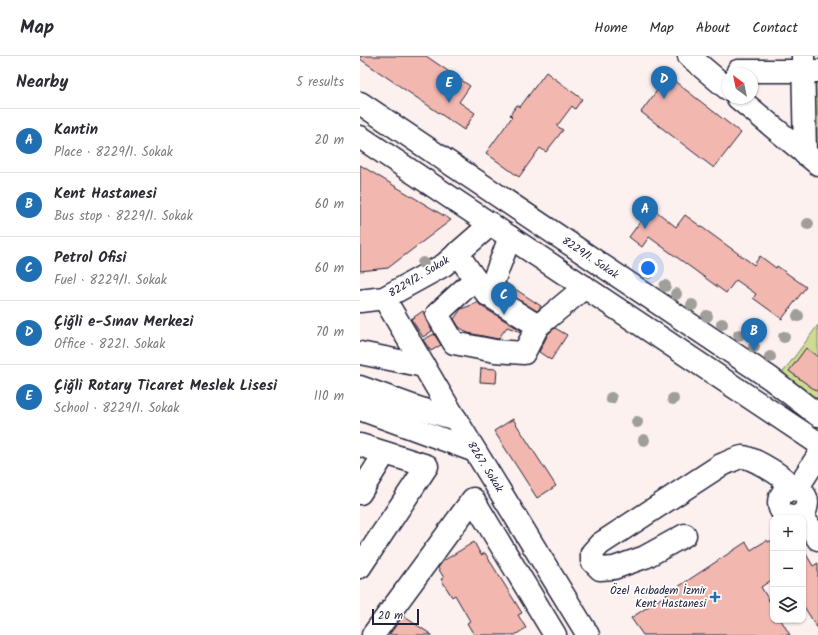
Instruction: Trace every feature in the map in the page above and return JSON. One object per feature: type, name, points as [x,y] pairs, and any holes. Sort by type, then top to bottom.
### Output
[{"type":"street","points":[[688,56],[722,74]]},
{"type":"street","points":[[758,75],[808,66],[811,159]]},
{"type":"street","name":"8229/1. Sokak","points":[[360,103],[770,378],[818,415]]},
{"type":"street","points":[[745,104],[811,159]]},
{"type":"street","points":[[360,136],[818,444]]},
{"type":"street","name":"8229/2. Sokak","points":[[360,301],[384,298],[444,265],[491,224]]},
{"type":"street","points":[[510,237],[481,287],[437,314],[454,343],[495,351],[524,353],[538,326],[585,287]]},
{"type":"street","points":[[457,253],[481,287],[538,326]]},
{"type":"street","name":"8267. Sokak","points":[[384,298],[475,451],[588,635]]},
{"type":"street","points":[[360,353],[424,366]]},
{"type":"street","points":[[360,387],[418,408],[456,419]]},
{"type":"street","points":[[360,409],[475,451]]},
{"type":"street","points":[[360,445],[427,466],[360,567]]},
{"type":"street","points":[[360,493],[385,453]]},
{"type":"street","points":[[797,498],[818,456]]},
{"type":"street","points":[[685,535],[645,557],[614,568],[600,569],[592,561],[592,554],[600,544],[721,466],[743,457],[752,460],[778,474],[784,479],[797,498],[818,539]]},
{"type":"street","points":[[797,498],[818,478]]},
{"type":"street","points":[[373,635],[472,500],[556,635]]},
{"type":"green space","points":[[812,82],[818,82],[818,156],[811,151]]},
{"type":"green space","points":[[818,325],[818,401],[781,375]]},
{"type":"building","points":[[360,56],[426,56],[470,86],[459,102],[475,113],[464,130],[360,59]]},
{"type":"building","points":[[546,72],[582,99],[575,109],[572,106],[557,126],[563,130],[546,152],[540,148],[519,177],[486,153],[512,117],[510,115],[517,105],[520,107]]},
{"type":"building","points":[[668,76],[741,133],[714,168],[641,112]]},
{"type":"building","points":[[360,165],[451,220],[388,268],[360,271]]},
{"type":"building","points":[[651,207],[676,227],[685,215],[754,265],[760,256],[776,268],[777,266],[806,287],[782,319],[753,298],[756,294],[736,280],[726,293],[649,237],[642,247],[629,237]]},
{"type":"building","points":[[506,283],[541,306],[539,309],[537,311],[503,290]]},
{"type":"building","points":[[478,302],[481,306],[522,331],[521,332],[507,327],[498,339],[468,333],[459,327],[454,319],[461,309]]},
{"type":"building","points":[[423,311],[432,331],[423,337],[411,319]]},
{"type":"building","points":[[555,328],[567,335],[551,360],[539,352],[548,334]]},
{"type":"building","points":[[434,334],[441,345],[431,351],[423,340]]},
{"type":"building","points":[[806,348],[818,357],[818,392],[789,371]]},
{"type":"building","points":[[481,368],[497,369],[496,383],[480,382]]},
{"type":"building","points":[[513,419],[556,486],[537,498],[494,431]]},
{"type":"building","name":"Özel Acıbadem İzmir Kent Hastanesi","points":[[767,540],[768,542],[770,541],[770,581],[761,587],[770,602],[770,623],[783,623],[790,635],[643,635],[631,618],[746,542],[751,550]]},
{"type":"building","points":[[474,542],[481,555],[485,553],[522,613],[518,615],[526,628],[515,635],[474,635],[467,623],[470,621],[455,595],[452,597],[441,579],[444,578],[438,568],[443,561]]},
{"type":"building","points":[[806,554],[813,566],[818,563],[818,629],[806,610]]},
{"type":"building","points":[[403,616],[432,635],[389,635]]},
{"type":"place","name":"Çiğli e-Sınav Merkezi","points":[[664,99]]},
{"type":"place","name":"Çiğli Rotary Ticaret Meslek Lisesi","points":[[449,103]]},
{"type":"place","name":"Kantin","points":[[645,229]]},
{"type":"place","name":"Petrol Ofisi","points":[[504,315]]},
{"type":"place","name":"Kent Hastanesi","points":[[754,351]]},
{"type":"place","name":"Özel Acıbadem İzmir Kent Hastanesi","points":[[715,597]]}]
